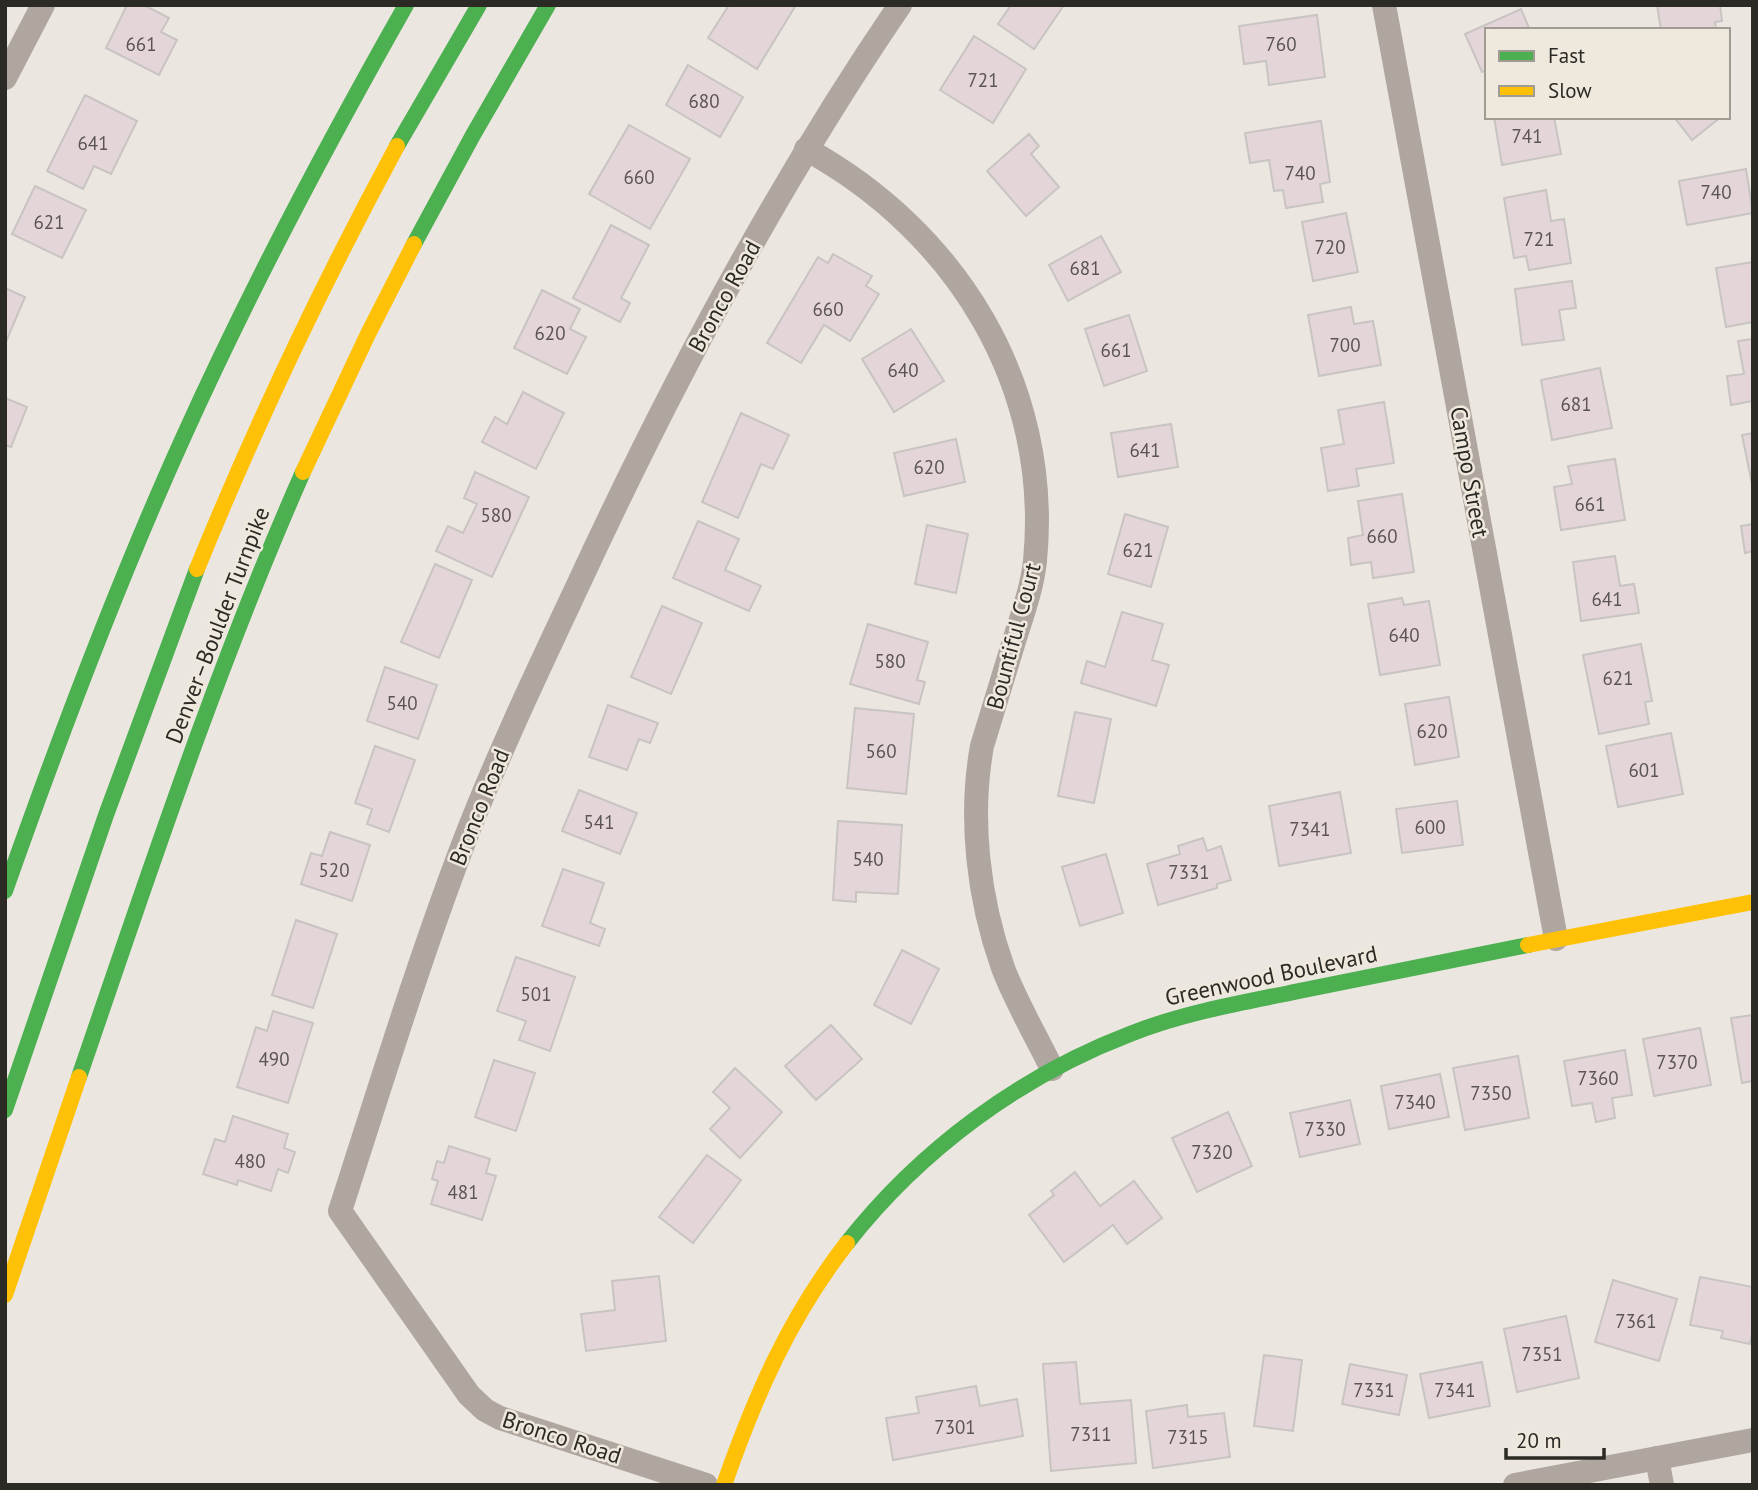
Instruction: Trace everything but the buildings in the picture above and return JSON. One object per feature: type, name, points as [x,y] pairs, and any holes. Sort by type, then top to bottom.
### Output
[{"type":"main road","points":[[5,891],[83,673],[127,564],[176,455],[277,240],[406,5]]},
{"type":"main road","points":[[5,1110],[127,752],[237,473],[328,280],[393,156],[479,5]]},
{"type":"main road","name":"Denver–Boulder Turnpike","points":[[5,1295],[181,781],[274,538],[322,429],[396,276],[468,140],[548,5]]},
{"type":"main road","name":"Greenwood Boulevard","points":[[724,1485],[751,1409],[772,1362],[819,1280],[856,1231],[899,1184],[947,1140],[1003,1099],[1052,1069],[1084,1052],[1194,1012],[1753,902]]},
{"type":"street","points":[[5,78],[43,5]]},
{"type":"street","name":"Bronco Road","points":[[706,1485],[500,1418],[485,1410],[469,1395],[340,1211],[437,913],[506,739],[629,475],[723,297],[806,149],[900,5]]},
{"type":"street","name":"Campo Street","points":[[1384,5],[1556,939]]},
{"type":"street","name":"Bountiful Court","points":[[806,149],[839,167],[899,214],[943,261],[988,328],[1003,356],[1024,416],[1034,477],[1034,563],[1029,590],[982,746],[978,769],[977,836],[984,897],[1003,968],[1052,1069]]},
{"type":"street","points":[[1515,1485],[1753,1440]]},
{"type":"street","points":[[1657,1458],[1662,1485]]},
{"type":"traffic: fast","points":[[5,891],[89,663],[183,438],[290,218],[406,5]]},
{"type":"traffic: fast","points":[[397,146],[479,5]]},
{"type":"traffic: fast","points":[[414,244],[548,5]]},
{"type":"traffic: fast","points":[[79,1077],[212,696],[303,472]]},
{"type":"traffic: fast","points":[[5,1110],[106,815],[197,569]]},
{"type":"traffic: fast","points":[[847,1243],[907,1177],[975,1119],[1011,1094],[1089,1051],[1151,1026],[1214,1009],[1528,945]]},
{"type":"traffic: slow","points":[[197,569],[291,354],[397,146]]},
{"type":"traffic: slow","points":[[303,472],[414,244]]},
{"type":"traffic: slow","points":[[1528,945],[1753,902]]},
{"type":"traffic: slow","points":[[5,1295],[79,1077]]},
{"type":"traffic: slow","points":[[724,1485],[748,1420],[775,1359],[808,1300],[847,1243]]}]
